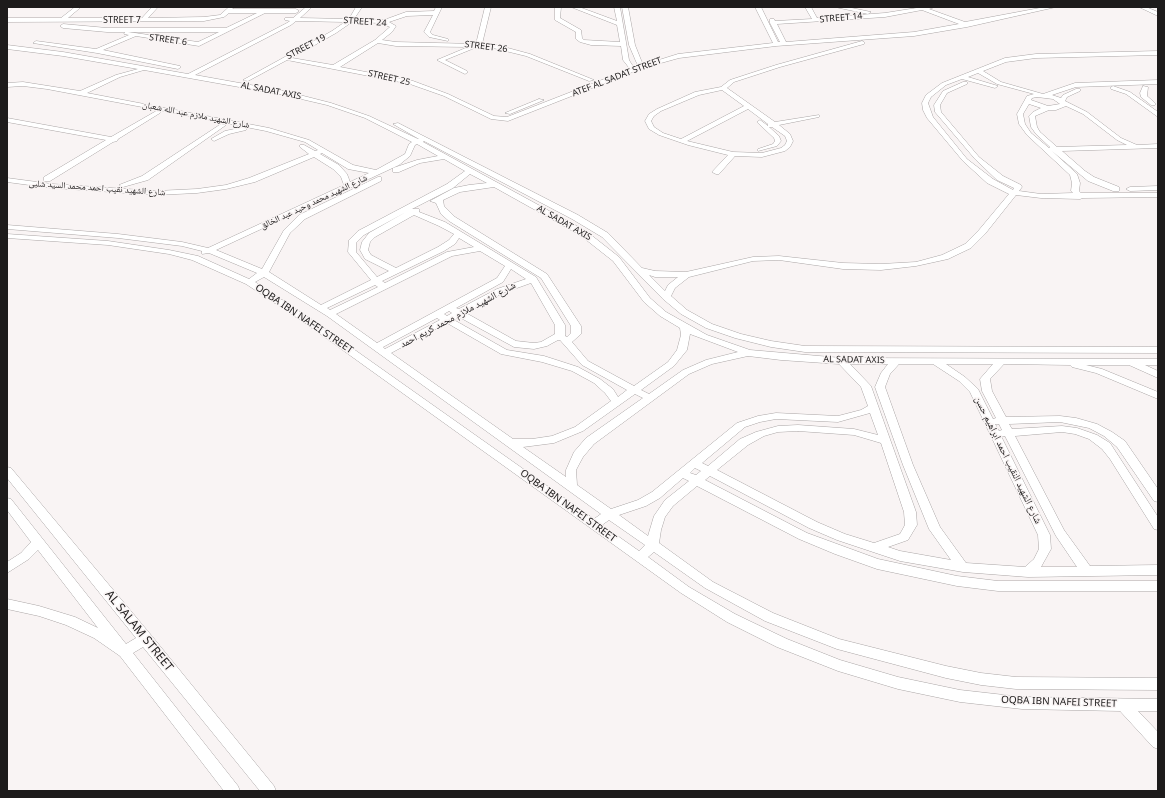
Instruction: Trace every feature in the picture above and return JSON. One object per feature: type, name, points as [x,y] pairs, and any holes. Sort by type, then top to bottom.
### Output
[{"type":"street","points":[[62,20],[78,7]]},
{"type":"street","points":[[142,20],[155,7]]},
{"type":"street","points":[[199,71],[297,19],[309,7]]},
{"type":"street","name":"STREET 19","points":[[246,80],[334,32],[350,21],[359,7]]},
{"type":"street","points":[[439,7],[427,32],[431,36],[450,41],[452,44]]},
{"type":"street","points":[[465,72],[440,60],[477,45],[488,7]]},
{"type":"street","points":[[558,7],[557,19],[579,30],[579,39],[582,41],[591,43],[624,44]]},
{"type":"street","points":[[574,7],[619,24]]},
{"type":"street","points":[[616,7],[631,68]]},
{"type":"street","points":[[625,7],[632,45],[639,64]]},
{"type":"street","points":[[758,7],[775,42]]},
{"type":"street","points":[[808,7],[816,20]]},
{"type":"street","points":[[838,7],[885,15]]},
{"type":"street","name":"STREET 14","points":[[773,23],[885,15],[932,7]]},
{"type":"street","name":"ATEF AL SADAT STREET","points":[[785,42],[903,31],[958,22],[1022,7]]},
{"type":"street","points":[[1046,7],[1058,7]]},
{"type":"street","name":"ATEF AL SADAT STREET","points":[[639,64],[696,53],[775,42],[895,36],[967,25],[1053,7]]},
{"type":"street","points":[[1142,7],[1158,14]]},
{"type":"street","points":[[922,8],[967,25]]},
{"type":"street","points":[[231,9],[264,11],[298,9]]},
{"type":"street","name":"STREET 7","points":[[7,20],[209,19],[222,16],[231,9]]},
{"type":"street","points":[[187,74],[287,19],[298,9]]},
{"type":"street","name":"STREET 6","points":[[7,23],[107,30],[195,44],[202,42],[264,11]]},
{"type":"street","points":[[768,12],[785,42],[811,52]]},
{"type":"street","points":[[385,22],[406,14],[436,13]]},
{"type":"street","name":"STREET 24","points":[[287,19],[385,22],[391,24],[393,29],[377,41],[335,66]]},
{"type":"street","points":[[85,28],[95,20]]},
{"type":"street","points":[[97,51],[133,35],[146,28],[155,20]]},
{"type":"street","name":"STREET 6","points":[[107,30],[146,28],[227,30]]},
{"type":"street","points":[[152,38],[167,29]]},
{"type":"street","points":[[723,88],[767,126],[777,137],[778,141],[769,148],[760,150],[730,149],[683,140],[661,134],[651,128],[648,121],[651,115],[697,93],[723,88],[739,79],[811,52],[895,36]]},
{"type":"street","points":[[715,89],[718,84],[732,77],[811,52],[864,38]]},
{"type":"street","name":"STREET 26","points":[[377,41],[396,44],[477,45],[518,52],[591,80]]},
{"type":"street","name":"AL SADAT AXIS","points":[[7,42],[47,44],[97,51],[187,74],[284,93],[329,104],[373,120],[565,222],[600,245],[616,258],[647,300],[664,314],[684,327],[704,337],[749,353],[787,358],[842,361],[1158,362]]},
{"type":"street","name":"AL SADAT AXIS","points":[[7,47],[45,51],[147,69],[187,74],[199,71],[309,93],[349,105],[375,115],[456,154],[605,235],[666,297],[684,312],[709,326],[738,336],[771,344],[805,349],[1158,350]]},
{"type":"street","name":"ATEF AL SADAT STREET","points":[[488,116],[500,119],[515,117],[654,57],[709,47]]},
{"type":"street","points":[[1158,53],[1019,58],[993,63],[934,90],[928,96],[925,103],[926,110],[930,118],[965,160],[990,181],[1016,190],[1041,196],[1080,197],[1158,195]]},
{"type":"street","points":[[654,57],[660,60]]},
{"type":"street","name":"STREET 25","points":[[285,58],[390,77],[423,86],[446,95],[488,116]]},
{"type":"street","points":[[1158,58],[1026,62],[1002,66],[945,92],[937,104],[938,112],[962,142],[988,168],[1016,190],[1074,191],[1158,188]]},
{"type":"street","points":[[74,94],[112,74],[118,68],[118,63]]},
{"type":"street","name":"ATEF AL SADAT STREET","points":[[488,116],[509,112],[591,80],[631,68]]},
{"type":"street","points":[[82,93],[124,73],[147,69]]},
{"type":"street","points":[[977,70],[999,83],[1044,95],[1063,102],[1089,116],[1118,139],[1140,147]]},
{"type":"street","points":[[962,76],[1013,92],[1036,106],[1048,108],[1056,108],[1064,105],[1063,102],[1065,96],[1082,89],[1158,86]]},
{"type":"street","points":[[1116,189],[1092,179],[1062,155],[1046,149],[1029,134],[1019,119],[1020,114],[1032,95],[1044,95],[1074,86],[1158,82]]},
{"type":"street","name":"شارع الشهيد ملازم عبد الله شعبان","points":[[7,85],[36,85],[287,139],[316,150],[351,167],[376,172]]},
{"type":"street","points":[[1145,86],[1143,90],[1144,97],[1158,107]]},
{"type":"street","name":"شارع الشهيد ملازم عبد الله شعبان","points":[[7,88],[27,87],[67,95],[82,93],[267,129],[294,136],[316,150],[340,171],[348,186]]},
{"type":"street","points":[[1113,88],[1128,93],[1158,115]]},
{"type":"street","points":[[683,140],[690,144],[733,154],[762,155],[783,150],[788,146],[790,141],[788,135],[775,124],[715,89]]},
{"type":"street","points":[[683,140],[745,107]]},
{"type":"street","points":[[1048,108],[1035,113],[1032,116],[1032,122],[1038,133],[1073,174],[1076,183],[1074,191]]},
{"type":"street","points":[[1056,108],[1086,120],[1107,140],[1106,148]]},
{"type":"street","points":[[47,180],[105,144],[162,113]]},
{"type":"street","points":[[57,181],[121,141],[162,113]]},
{"type":"street","points":[[767,126],[817,116]]},
{"type":"street","points":[[7,120],[121,141]]},
{"type":"street","points":[[123,185],[145,178],[224,125]]},
{"type":"street","points":[[7,126],[105,144]]},
{"type":"street","points":[[144,186],[220,135],[231,131],[244,129]]},
{"type":"street","name":"شارع الشهيد محمد وحيد عبد الخالق","points":[[195,258],[208,250],[243,236],[403,159],[409,153],[411,146],[425,138]]},
{"type":"street","points":[[1054,152],[1158,146]]},
{"type":"street","name":"شارع الشهيد نقيب احمد محمد السيد شلبى","points":[[7,180],[85,189],[184,193],[246,182],[316,150]]},
{"type":"street","name":"شارع الشهيد نقيب احمد محمد السيد شلبى","points":[[7,174],[57,181],[186,187],[223,182],[316,150]]},
{"type":"street","points":[[1062,155],[1158,152]]},
{"type":"street","name":"شارع الشهيد محمد وحيد عبد الخالق","points":[[264,274],[287,232],[302,217],[408,164],[456,154]]},
{"type":"street","points":[[716,172],[733,154]]},
{"type":"street","points":[[397,271],[380,265],[368,257],[364,250],[366,242],[372,235],[458,181],[469,171]]},
{"type":"street","points":[[384,287],[376,281],[352,252],[352,242],[361,233],[457,190],[469,187],[496,185]]},
{"type":"street","points":[[641,270],[655,274],[686,275],[753,259],[779,258],[843,266],[881,267],[916,264],[946,257],[968,246],[982,232],[1016,190]]},
{"type":"street","points":[[1074,191],[1080,197]]},
{"type":"street","points":[[437,314],[494,348],[515,355],[533,351],[576,334],[576,326],[544,276],[452,218],[444,212],[440,206],[439,199]]},
{"type":"street","points":[[408,211],[434,219],[532,279],[560,325],[564,339],[578,356],[604,375],[635,389],[650,398]]},
{"type":"street","name":"OQBA IBN NAFEI STREET","points":[[7,227],[125,236],[182,244],[208,250],[264,274],[325,311],[381,350],[709,585],[769,617],[837,644],[946,672],[1016,683],[1158,684]]},
{"type":"street","points":[[325,311],[376,281],[441,249],[452,242],[458,234]]},
{"type":"street","name":"OQBA IBN NAFEI STREET","points":[[7,236],[108,244],[170,252],[195,258],[249,282],[308,321],[685,590],[731,618],[782,644],[838,666],[898,683],[960,696],[1022,703],[1158,705]]},
{"type":"street","points":[[325,311],[384,287],[450,254],[482,248]]},
{"type":"street","name":"شارع الشهيد ملازم محمد كريم احمد","points":[[381,350],[437,314],[500,280],[510,265]]},
{"type":"street","points":[[249,282],[264,274]]},
{"type":"street","points":[[666,297],[671,287],[686,275]]},
{"type":"street","name":"شارع الشهيد ملازم محمد كريم احمد","points":[[381,350],[447,320],[500,291],[532,279]]},
{"type":"street","points":[[450,308],[506,341],[525,346],[597,381],[609,390],[617,402]]},
{"type":"street","points":[[511,443],[532,443],[567,434],[579,429],[670,364],[682,350],[686,335],[684,327]]},
{"type":"street","points":[[1088,350],[1096,361]]},
{"type":"street","points":[[571,487],[571,470],[578,455],[590,441],[686,372],[709,362],[749,353]]},
{"type":"street","points":[[842,361],[866,386],[910,512],[911,525],[904,537],[873,548]]},
{"type":"street","points":[[896,361],[886,373],[880,387],[908,465],[935,528],[963,567]]},
{"type":"street","name":"شارع الشهيد النقيب احمد ابراهيم حسن","points":[[934,361],[949,369],[971,386],[1044,535],[1045,549],[1039,562],[1028,572]]},
{"type":"street","name":"شارع الشهيد النقيب احمد ابراهيم حسن","points":[[1002,361],[985,379],[985,387],[1060,533],[1087,571]]},
{"type":"street","points":[[1062,361],[1099,371],[1158,396]]},
{"type":"street","points":[[1129,361],[1158,375]]},
{"type":"street","points":[[594,525],[609,514],[642,503],[656,495],[741,425],[758,419],[776,416],[838,419],[864,413],[873,407]]},
{"type":"street","points":[[989,421],[1060,419],[1076,421],[1103,431],[1121,444],[1130,455],[1158,498]]},
{"type":"street","points":[[880,424],[894,425]]},
{"type":"street","points":[[640,557],[653,545],[655,530],[660,516],[669,503],[744,442],[760,434],[778,429],[798,428],[839,430],[885,441]]},
{"type":"street","points":[[995,433],[1062,429],[1077,431],[1093,437],[1106,446],[1114,456],[1158,526]]},
{"type":"street","points":[[694,463],[813,525],[873,548],[924,561],[963,567],[1028,572],[1158,570]]},
{"type":"street","name":"AL SALAM STREET","points":[[7,471],[269,791]]},
{"type":"street","points":[[682,473],[803,536],[839,552],[877,564],[917,574],[998,586],[1158,586]]},
{"type":"street","points":[[7,502],[233,791]]},
{"type":"street","points":[[7,568],[25,556],[38,542]]},
{"type":"street","points":[[7,604],[39,611],[70,621],[99,634],[124,652]]},
{"type":"street","points":[[124,652],[146,639]]},
{"type":"street","points":[[1124,704],[1158,742]]}]
